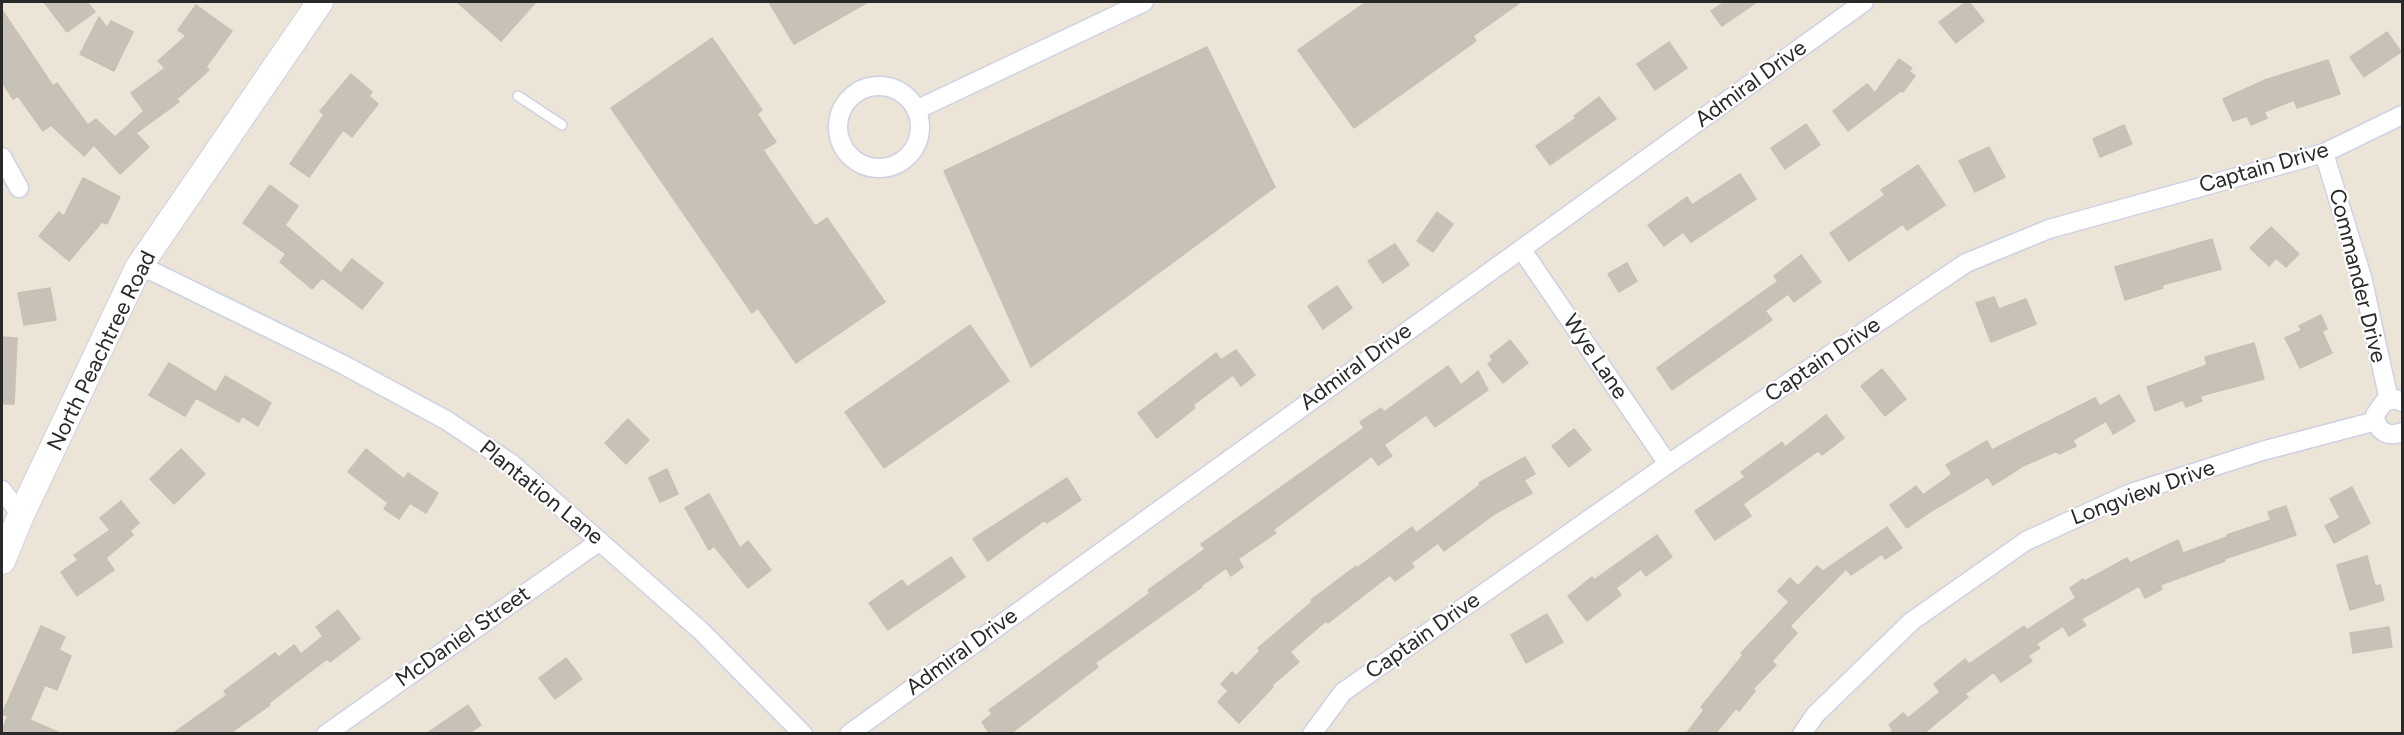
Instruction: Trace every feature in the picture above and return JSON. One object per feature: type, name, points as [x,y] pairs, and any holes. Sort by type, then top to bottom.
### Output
[{"type":"street","name":"North Peachtree Road","points":[[2,561],[21,515],[138,268],[320,2]]},
{"type":"street","points":[[916,110],[1144,2]]},
{"type":"street","name":"Admiral Drive","points":[[849,734],[1864,2]]},
{"type":"street","points":[[872,86],[885,86],[898,90],[908,98],[916,110],[920,122],[915,148],[906,158],[894,165],[881,168],[867,166],[855,160],[845,150],[839,138],[838,124],[841,110],[848,99],[872,86]]},
{"type":"street","name":"Captain Drive","points":[[1312,734],[1343,692],[1668,464],[1966,263],[2049,229],[2324,153],[2403,115]]},
{"type":"street","name":"Commander Drive","points":[[2324,153],[2362,277],[2396,401]]},
{"type":"street","points":[[2,157],[19,188]]},
{"type":"street","name":"Wye Lane","points":[[1522,250],[1668,464]]},
{"type":"street","name":"Plantation Lane","points":[[138,268],[154,272],[342,364],[446,420],[512,464],[700,630],[803,734]]},
{"type":"street","points":[[2396,401],[2380,405],[2375,415],[2382,431],[2401,438]]},
{"type":"street","name":"Longview Drive","points":[[1802,734],[1815,715],[1912,621],[2026,541],[2131,493],[2262,451],[2376,421]]},
{"type":"street","points":[[2,490],[21,515]]},
{"type":"street","name":"McDaniel Street","points":[[327,734],[600,541]]},
{"type":"lane","points":[[518,96],[562,125]]},
{"type":"building","points":[[44,2],[87,2],[95,12],[67,32]]},
{"type":"building","points":[[457,2],[536,2],[501,41]]},
{"type":"building","points":[[769,2],[868,2],[794,44]]},
{"type":"building","points":[[1366,2],[1521,2],[1473,36],[1476,41],[1354,128],[1298,50]]},
{"type":"building","points":[[1725,2],[1757,2],[1722,26],[1711,11]]},
{"type":"building","points":[[1969,2],[1984,21],[1956,43],[1939,22]]},
{"type":"building","points":[[196,5],[232,31],[206,67],[209,70],[177,99],[179,102],[136,133],[149,147],[120,174],[94,145],[84,156],[51,125],[43,131],[18,96],[13,99],[2,82],[2,10],[53,86],[57,83],[87,124],[86,126],[96,119],[115,137],[144,111],[131,93],[165,68],[158,61],[186,36],[178,30]]},
{"type":"building","points":[[99,17],[107,28],[111,21],[133,32],[114,71],[80,54]]},
{"type":"building","points":[[2387,32],[2401,52],[2364,77],[2350,57]]},
{"type":"building","points":[[712,38],[762,110],[757,114],[776,142],[763,150],[815,226],[827,218],[885,302],[796,363],[758,308],[752,313],[611,108]]},
{"type":"building","points":[[1669,42],[1687,68],[1655,90],[1637,64]]},
{"type":"building","points":[[1207,47],[1275,187],[1031,367],[944,171]]},
{"type":"building","points":[[1899,59],[1912,68],[1909,71],[1915,76],[1903,92],[1901,91],[1848,131],[1833,111],[1867,84],[1875,93]]},
{"type":"building","points":[[2328,60],[2340,94],[2297,108],[2294,100],[2264,112],[2267,118],[2251,125],[2247,116],[2233,121],[2223,99],[2265,80]]},
{"type":"building","points":[[351,74],[372,92],[369,96],[378,104],[352,137],[343,130],[309,177],[290,164],[324,115],[320,111]]},
{"type":"building","points":[[1599,97],[1616,119],[1550,165],[1536,146],[1576,118],[1574,116]]},
{"type":"building","points":[[1806,124],[1820,145],[1785,169],[1771,148]]},
{"type":"building","points":[[2124,125],[2132,144],[2100,157],[2093,139]]},
{"type":"building","points":[[1989,147],[2005,177],[1975,192],[1959,161]]},
{"type":"building","points":[[1918,165],[1945,205],[1907,230],[1903,224],[1849,261],[1830,233],[1885,195],[1881,190]]},
{"type":"building","points":[[1740,174],[1756,199],[1691,242],[1683,232],[1664,246],[1648,225],[1687,197],[1692,205]]},
{"type":"building","points":[[83,178],[120,197],[107,224],[102,222],[69,261],[39,236],[59,212],[64,216]]},
{"type":"building","points":[[270,185],[298,206],[285,225],[341,273],[352,259],[383,283],[362,309],[322,278],[312,289],[280,262],[286,254],[243,223]]},
{"type":"building","points":[[1437,212],[1453,224],[1433,252],[1417,241]]},
{"type":"building","points":[[2271,227],[2299,254],[2286,267],[2276,258],[2269,266],[2250,248]]},
{"type":"building","points":[[2212,239],[2221,269],[2162,285],[2163,288],[2125,300],[2115,267]]},
{"type":"building","points":[[1395,244],[1409,265],[1383,283],[1368,261]]},
{"type":"building","points":[[1801,255],[1821,282],[1794,302],[1788,294],[1765,311],[1772,320],[1672,390],[1657,368],[1778,281],[1774,276]]},
{"type":"building","points":[[1627,263],[1637,281],[1619,292],[1608,274]]},
{"type":"building","points":[[1337,286],[1352,308],[1323,329],[1308,306]]},
{"type":"building","points":[[50,288],[56,320],[24,325],[18,293]]},
{"type":"building","points":[[1994,297],[1999,309],[2026,299],[2036,324],[1991,342],[1976,303]]},
{"type":"building","points":[[2321,315],[2327,329],[2322,331],[2332,353],[2300,368],[2285,338],[2302,330],[2299,326]]},
{"type":"building","points":[[970,325],[1009,381],[884,468],[845,412]]},
{"type":"building","points":[[2,337],[17,338],[14,404],[2,404]]},
{"type":"building","points":[[1510,340],[1528,363],[1503,383],[1488,364],[1493,360],[1490,356]]},
{"type":"building","points":[[2254,343],[2264,379],[2200,396],[2202,401],[2186,407],[2183,400],[2155,411],[2147,387],[2207,365],[2205,357]]},
{"type":"building","points":[[1236,350],[1255,375],[1241,386],[1233,375],[1193,405],[1195,408],[1157,438],[1138,413],[1216,353],[1221,360]]},
{"type":"building","points":[[169,363],[216,392],[225,376],[271,403],[258,426],[242,416],[239,422],[196,398],[185,416],[149,395]]},
{"type":"building","points":[[1448,366],[1461,385],[1478,371],[1488,390],[1435,427],[1426,415],[1384,445],[1392,456],[1378,465],[1372,456],[1273,530],[1276,533],[1238,559],[1243,567],[1231,576],[1226,568],[1095,663],[1098,667],[1010,734],[990,734],[982,722],[992,714],[989,710],[1150,593],[1148,590],[1205,549],[1201,544],[1364,428],[1360,422],[1381,408],[1384,412]]},
{"type":"building","points":[[1882,369],[1906,399],[1885,416],[1861,386]]},
{"type":"building","points":[[2119,395],[2135,421],[2113,434],[2106,421],[2073,440],[2076,446],[2059,454],[2057,451],[2023,466],[1993,485],[1988,477],[1907,528],[1890,505],[1916,486],[1923,495],[1952,474],[1946,465],[1987,441],[1992,450],[2095,398],[2100,406]]},
{"type":"building","points":[[1826,415],[1844,438],[1822,455],[1818,451],[1743,504],[1751,516],[1715,540],[1695,511],[1745,477],[1741,472],[1782,442],[1785,447]]},
{"type":"building","points":[[628,419],[649,440],[626,464],[605,443]]},
{"type":"building","points":[[1574,429],[1591,450],[1569,467],[1552,446]]},
{"type":"building","points":[[181,449],[205,474],[174,504],[150,479]]},
{"type":"building","points":[[366,449],[404,479],[408,473],[438,493],[426,513],[410,503],[399,519],[384,509],[388,503],[348,472]]},
{"type":"building","points":[[1525,457],[1535,474],[1524,480],[1532,493],[1496,513],[1444,551],[1438,543],[1411,563],[1414,567],[1395,581],[1390,575],[1328,623],[1326,621],[1290,652],[1299,662],[1271,686],[1273,687],[1239,723],[1218,702],[1228,691],[1221,684],[1232,672],[1236,676],[1260,651],[1258,648],[1312,602],[1311,600],[1412,527],[1416,533],[1480,485],[1479,483]]},
{"type":"building","points":[[667,469],[678,494],[660,502],[649,478]]},
{"type":"building","points":[[1067,478],[1081,500],[1047,523],[1045,520],[988,561],[973,539]]},
{"type":"building","points":[[2352,487],[2370,523],[2334,543],[2325,526],[2340,518],[2330,499]]},
{"type":"building","points":[[709,494],[740,548],[748,541],[771,570],[748,588],[714,546],[709,550],[685,508]]},
{"type":"building","points":[[121,501],[139,523],[130,531],[133,535],[106,558],[114,570],[77,596],[61,572],[78,560],[74,555],[110,530],[100,518]]},
{"type":"building","points":[[2286,506],[2296,535],[2224,559],[2225,561],[2160,585],[2162,589],[2145,598],[2139,586],[2081,619],[2086,625],[2069,636],[2063,626],[2036,644],[2040,648],[2028,656],[2032,661],[2001,682],[1994,672],[1965,694],[1968,697],[1923,734],[1889,734],[1893,730],[1889,725],[1903,713],[1908,718],[1940,692],[1934,684],[1965,659],[1969,664],[2024,626],[2027,630],[2076,598],[2070,588],[2083,579],[2085,581],[2127,558],[2130,563],[2178,540],[2183,553],[2271,520],[2268,512]]},
{"type":"building","points":[[1887,527],[1902,548],[1885,559],[1882,554],[1851,575],[1846,569],[1790,626],[1797,633],[1772,661],[1776,665],[1753,689],[1755,691],[1739,711],[1736,708],[1715,734],[1686,734],[1704,710],[1701,707],[1743,655],[1741,653],[1789,602],[1778,591],[1790,578],[1798,586],[1817,566],[1823,571]]},
{"type":"building","points":[[1657,535],[1672,557],[1646,576],[1641,569],[1616,588],[1621,595],[1587,621],[1568,596],[1592,577],[1594,580]]},
{"type":"building","points":[[2367,556],[2375,586],[2380,585],[2384,600],[2350,610],[2337,565]]},
{"type":"building","points":[[951,557],[965,577],[888,630],[869,603],[902,580],[907,587]]},
{"type":"building","points":[[338,610],[360,639],[330,662],[327,659],[269,703],[270,705],[229,734],[172,734],[227,695],[224,691],[275,653],[279,657],[294,645],[301,654],[323,636],[316,627]]},
{"type":"building","points":[[1547,614],[1563,642],[1526,663],[1511,635]]},
{"type":"building","points":[[41,626],[65,637],[59,650],[71,656],[57,690],[45,685],[30,720],[62,734],[11,734],[2,730],[8,716],[2,714]]},
{"type":"building","points":[[2389,627],[2392,647],[2353,653],[2350,633]]},
{"type":"building","points":[[566,658],[582,679],[555,699],[539,678]]},
{"type":"building","points":[[468,705],[481,725],[468,734],[426,734]]}]
